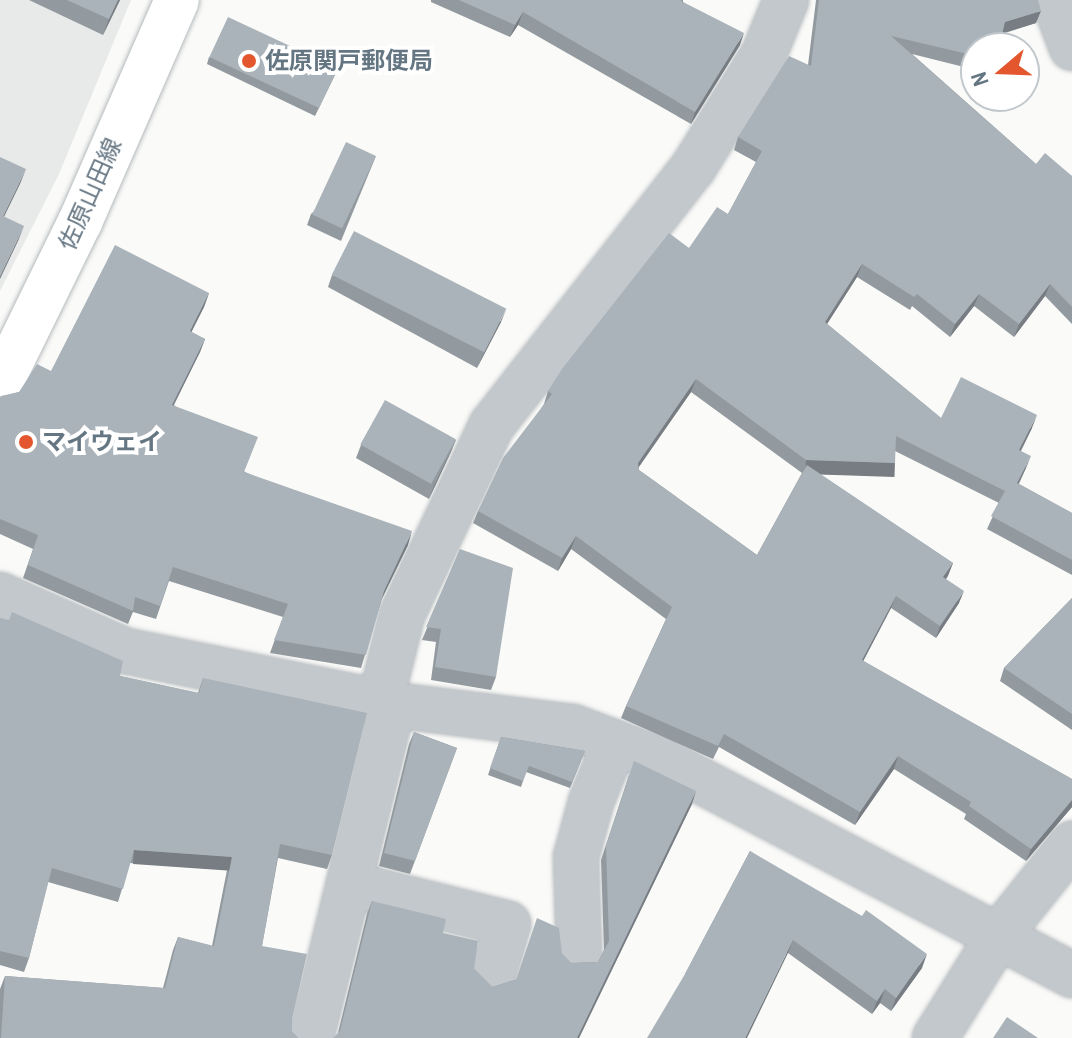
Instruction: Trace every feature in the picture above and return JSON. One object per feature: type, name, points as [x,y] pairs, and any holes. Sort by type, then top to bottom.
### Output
[{"type":"main road","name":"佐原山田線","points":[[0,385],[80,222],[177,0]]},
{"type":"street","points":[[311,1038],[349,884],[402,615],[492,425],[693,168],[764,54],[786,0]]},
{"type":"street","points":[[1054,0],[1072,48]]},
{"type":"street","points":[[0,595],[126,651],[386,704],[573,727],[661,760],[1072,975]]},
{"type":"street","points":[[579,955],[576,857],[591,802],[615,743]]},
{"type":"street","points":[[935,1038],[999,935],[1072,844]]},
{"type":"street","points":[[349,884],[508,924],[493,976]]},
{"type":"shaded area","points":[[0,0],[131,0],[59,174],[0,291]]},
{"type":"building","points":[[67,0],[118,0],[109,19]]},
{"type":"building","points":[[459,0],[681,0],[744,33],[695,112],[523,12],[515,25]]},
{"type":"building","points":[[819,0],[1038,0],[1041,11],[1005,22],[1003,32],[960,32],[960,52],[891,36],[960,97],[960,112],[977,112],[1036,164],[1045,153],[1072,176],[1072,307],[1050,284],[1019,324],[979,294],[955,324],[917,294],[914,297],[862,264],[825,322],[941,418],[961,377],[1037,415],[1019,450],[1031,456],[1017,483],[1072,513],[1072,560],[991,516],[1005,491],[896,436],[895,463],[806,460],[696,379],[638,463],[639,470],[757,555],[807,465],[953,563],[943,577],[964,591],[940,626],[896,596],[862,660],[1072,779],[1072,800],[1031,849],[969,806],[971,802],[898,756],[860,812],[724,734],[718,746],[626,706],[672,607],[576,536],[562,558],[478,511],[503,458],[552,394],[548,391],[562,369],[669,233],[689,248],[717,207],[728,214],[762,151],[738,137],[789,56],[811,66]]},
{"type":"building","points":[[228,17],[338,68],[319,108],[209,57]]},
{"type":"building","points":[[346,142],[376,156],[342,228],[312,215]]},
{"type":"building","points":[[0,157],[26,169],[3,216],[24,226],[0,276]]},
{"type":"building","points":[[354,231],[506,309],[484,352],[332,275]]},
{"type":"building","points":[[115,245],[209,293],[190,331],[205,339],[172,405],[258,437],[244,472],[412,531],[384,591],[366,655],[274,640],[288,604],[173,567],[160,606],[135,597],[133,611],[28,565],[38,535],[0,519],[0,397],[19,392],[37,364],[51,371]]},
{"type":"building","points":[[385,400],[456,439],[431,484],[360,445]]},
{"type":"building","points":[[460,549],[513,568],[496,677],[435,667],[441,629],[426,627]]},
{"type":"building","points":[[1072,598],[1072,714],[1004,668]]},
{"type":"building","points":[[12,612],[123,661],[120,676],[199,693],[203,678],[367,713],[332,855],[280,844],[262,946],[307,954],[292,1019],[292,1032],[298,1038],[1,1038],[5,976],[165,988],[178,937],[214,946],[232,857],[134,850],[123,889],[52,868],[29,958],[0,951],[0,618],[9,620]]},
{"type":"building","points":[[414,732],[457,748],[415,861],[384,853]]},
{"type":"building","points":[[501,737],[585,751],[572,782],[529,766],[523,781],[490,768]]},
{"type":"building","points":[[634,761],[696,791],[577,1038],[333,1038],[340,1031],[372,901],[446,919],[443,933],[478,941],[474,969],[492,987],[516,980],[537,918],[559,928],[562,954],[571,963],[598,962],[609,941],[606,846]]},
{"type":"building","points":[[750,851],[862,916],[866,910],[927,954],[896,998],[885,989],[877,1001],[793,940],[745,1038],[647,1038],[685,974]]},
{"type":"building","points":[[1007,1017],[1038,1038],[993,1038]]},
{"type":"place","name":"佐原関戸郵便局","points":[[249,61]]},
{"type":"place","name":"マイウェイ","points":[[26,442]]}]
